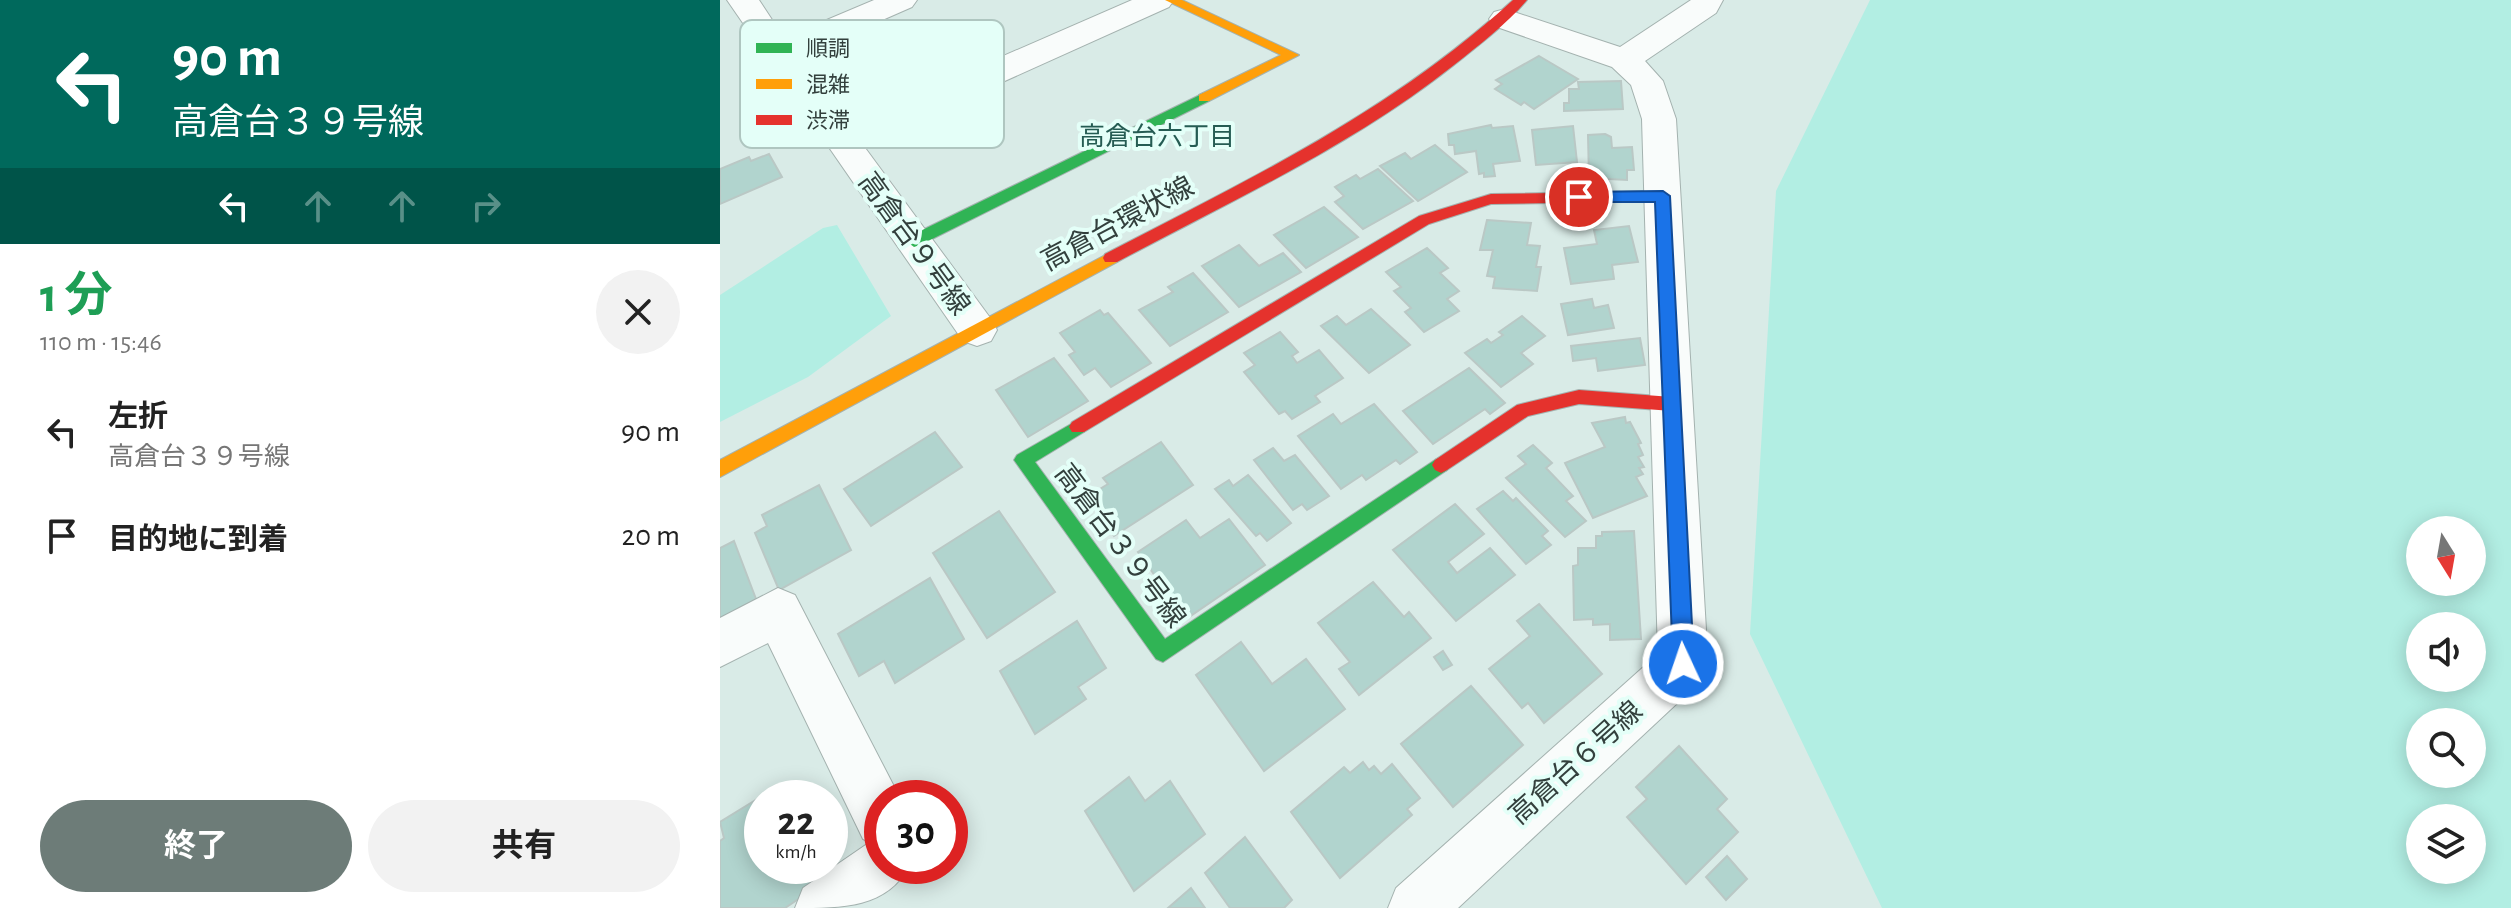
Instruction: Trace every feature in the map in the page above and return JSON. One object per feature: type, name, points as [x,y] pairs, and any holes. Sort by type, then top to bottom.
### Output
[{"type":"street","name":"高倉台９号線","points":[[743,0],[756,20]]},
{"type":"street","points":[[855,20],[901,0]]},
{"type":"street","points":[[1004,68],[1158,0]]},
{"type":"street","points":[[914,241],[1292,55],[1171,0]]},
{"type":"street","points":[[1513,9],[1624,60],[1705,6],[1707,0]]},
{"type":"street","name":"高倉台環状線","points":[[720,469],[1294,161],[1404,97],[1513,9]]},
{"type":"street","name":"高倉台６号線","points":[[1432,902],[1683,664],[1659,119],[1646,81],[1624,60]]},
{"type":"street","name":"高倉台９号線","points":[[845,148],[977,330]]},
{"type":"street","name":"高倉台３９号線","points":[[1663,196],[1491,199],[1424,220],[1023,460],[1163,652],[1523,410],[1579,397],[1672,404]]},
{"type":"street","points":[[720,644],[778,611],[864,784]]},
{"type":"street","points":[[823,908],[864,878]]},
{"type":"green space","points":[[1870,0],[2511,0],[2511,908],[1882,908],[1750,634],[1776,191]]},
{"type":"green space","points":[[837,225],[891,316],[808,377],[720,422],[720,295],[823,228]]},
{"type":"building","points":[[1539,56],[1578,79],[1534,109],[1495,89],[1502,84],[1496,80]]},
{"type":"building","points":[[1621,81],[1623,109],[1564,111],[1564,103],[1569,103],[1569,89],[1579,89],[1578,82]]},
{"type":"building","points":[[1491,125],[1492,128],[1513,126],[1520,161],[1493,164],[1495,176],[1484,177],[1484,173],[1479,174],[1476,151],[1455,154],[1454,145],[1449,145],[1448,134]]},
{"type":"building","points":[[1573,126],[1577,162],[1536,165],[1532,130]]},
{"type":"building","points":[[1605,134],[1611,137],[1612,148],[1632,147],[1634,170],[1627,170],[1627,180],[1589,178],[1588,135]]},
{"type":"building","points":[[1435,145],[1467,172],[1418,201],[1380,166],[1405,153],[1411,159]]},
{"type":"building","points":[[769,154],[782,177],[720,204],[720,169],[749,157],[751,161]]},
{"type":"building","points":[[1378,169],[1413,201],[1363,229],[1335,202],[1344,196],[1335,187],[1356,175],[1360,179]]},
{"type":"building","points":[[1324,207],[1358,237],[1306,268],[1274,235]]},
{"type":"building","points":[[1487,220],[1531,223],[1527,245],[1540,246],[1536,267],[1541,267],[1537,291],[1493,288],[1495,277],[1487,276],[1493,250],[1480,250]]},
{"type":"building","points":[[1629,226],[1638,262],[1612,265],[1614,279],[1571,284],[1564,248],[1597,244],[1594,230]]},
{"type":"building","points":[[1239,245],[1259,266],[1283,253],[1301,272],[1239,307],[1202,266]]},
{"type":"building","points":[[1427,248],[1448,268],[1440,273],[1459,291],[1447,299],[1459,311],[1424,332],[1405,312],[1411,308],[1394,291],[1401,287],[1386,272]]},
{"type":"building","points":[[1193,273],[1228,312],[1170,346],[1139,310],[1173,292],[1168,287]]},
{"type":"building","points":[[1592,299],[1594,308],[1608,305],[1614,328],[1568,335],[1561,304]]},
{"type":"building","points":[[1371,309],[1410,345],[1369,373],[1321,326],[1337,316],[1346,325]]},
{"type":"building","points":[[1100,310],[1104,315],[1108,313],[1151,363],[1111,387],[1095,368],[1084,375],[1069,355],[1075,352],[1060,333]]},
{"type":"building","points":[[1522,316],[1545,336],[1521,353],[1533,364],[1501,387],[1465,353],[1487,339],[1491,343],[1503,335],[1499,332]]},
{"type":"building","points":[[1280,332],[1298,352],[1292,356],[1297,363],[1319,350],[1343,378],[1315,396],[1320,402],[1292,419],[1285,411],[1279,414],[1244,372],[1255,365],[1244,353]]},
{"type":"building","points":[[1640,338],[1645,365],[1598,371],[1596,358],[1573,361],[1571,346]]},
{"type":"building","points":[[1054,358],[1088,401],[1028,437],[996,390]]},
{"type":"building","points":[[1469,368],[1505,403],[1490,414],[1485,409],[1433,444],[1403,411]]},
{"type":"building","points":[[1374,404],[1417,452],[1400,464],[1396,460],[1366,480],[1362,475],[1341,489],[1298,436],[1333,414],[1341,424]]},
{"type":"building","points":[[1625,417],[1641,443],[1638,444],[1643,455],[1638,457],[1644,467],[1639,468],[1643,474],[1636,477],[1647,496],[1593,518],[1565,463],[1605,447],[1592,423]]},
{"type":"building","points":[[935,432],[962,467],[871,526],[844,489]]},
{"type":"building","points":[[1161,442],[1193,485],[1114,536],[1093,506],[1101,501],[1095,492],[1108,484],[1103,478]]},
{"type":"building","points":[[1533,445],[1552,463],[1546,468],[1573,496],[1566,501],[1586,521],[1565,537],[1506,478],[1526,464],[1518,456]]},
{"type":"building","points":[[1273,448],[1284,461],[1295,455],[1329,496],[1307,510],[1302,504],[1293,510],[1254,460]]},
{"type":"building","points":[[1248,475],[1291,523],[1267,541],[1260,533],[1256,536],[1215,489],[1229,480],[1233,486]]},
{"type":"building","points":[[819,485],[851,550],[779,590],[755,533],[767,526],[762,515]]},
{"type":"building","points":[[1503,491],[1513,501],[1516,498],[1548,531],[1542,536],[1551,545],[1526,564],[1477,509]]},
{"type":"building","points":[[1455,504],[1484,534],[1448,562],[1457,573],[1490,548],[1515,575],[1456,621],[1393,550]]},
{"type":"building","points":[[999,511],[1055,592],[987,638],[933,553]]},
{"type":"building","points":[[1229,519],[1265,565],[1186,619],[1138,552],[1186,520],[1200,538]]},
{"type":"building","points":[[1634,531],[1641,639],[1610,640],[1610,624],[1593,625],[1593,619],[1574,620],[1573,566],[1578,565],[1578,548],[1596,548],[1596,536],[1602,536],[1602,532]]},
{"type":"building","points":[[734,541],[756,599],[720,619],[720,548]]},
{"type":"building","points":[[930,578],[964,639],[895,683],[884,661],[859,676],[838,634]]},
{"type":"building","points":[[1373,582],[1404,617],[1409,612],[1431,638],[1359,695],[1339,669],[1350,662],[1318,623]]},
{"type":"building","points":[[1539,604],[1602,674],[1544,723],[1528,703],[1522,708],[1489,669],[1530,636],[1517,621]]},
{"type":"building","points":[[1077,621],[1106,668],[1078,687],[1086,699],[1035,734],[1000,671]]},
{"type":"building","points":[[1241,642],[1272,684],[1306,659],[1345,709],[1264,771],[1196,675]]},
{"type":"building","points":[[1443,651],[1452,665],[1443,670],[1434,657]]},
{"type":"building","points":[[1471,686],[1523,745],[1453,807],[1401,744]]},
{"type":"building","points":[[1679,746],[1727,799],[1717,809],[1738,832],[1686,884],[1627,817],[1647,799],[1636,787]]},
{"type":"building","points":[[1363,762],[1369,770],[1374,766],[1381,774],[1392,764],[1420,798],[1407,809],[1412,815],[1340,878],[1291,812],[1344,767],[1350,773]]},
{"type":"building","points":[[1129,777],[1145,801],[1170,781],[1205,834],[1134,891],[1085,811]]},
{"type":"building","points":[[744,807],[744,884],[810,884],[809,892],[785,908],[720,908],[720,841],[724,838],[720,822]]},
{"type":"building","points":[[1245,837],[1292,900],[1284,908],[1230,908],[1205,873]]},
{"type":"building","points":[[1727,856],[1747,879],[1726,900],[1706,877]]},
{"type":"building","points":[[1191,888],[1205,908],[1168,908]]},
{"type":"traffic: fast","points":[[914,241],[1204,98]]},
{"type":"traffic: fast","points":[[1078,427],[1023,460],[1163,652],[1441,465]]},
{"type":"traffic: slow","points":[[1171,0],[1292,55],[1204,98]]},
{"type":"traffic: slow","points":[[720,469],[1111,258]]},
{"type":"traffic: jam","points":[[1111,258],[1273,173],[1378,112],[1476,41],[1521,0]]},
{"type":"traffic: jam","points":[[1078,427],[1424,220],[1491,199],[1663,196]]},
{"type":"traffic: jam","points":[[1441,465],[1523,410],[1579,397],[1672,404]]},
{"type":"district","name":"高倉台六丁目","points":[[1157,136]]},
{"type":"route","points":[[1579,197],[1663,196],[1683,664]]}]
